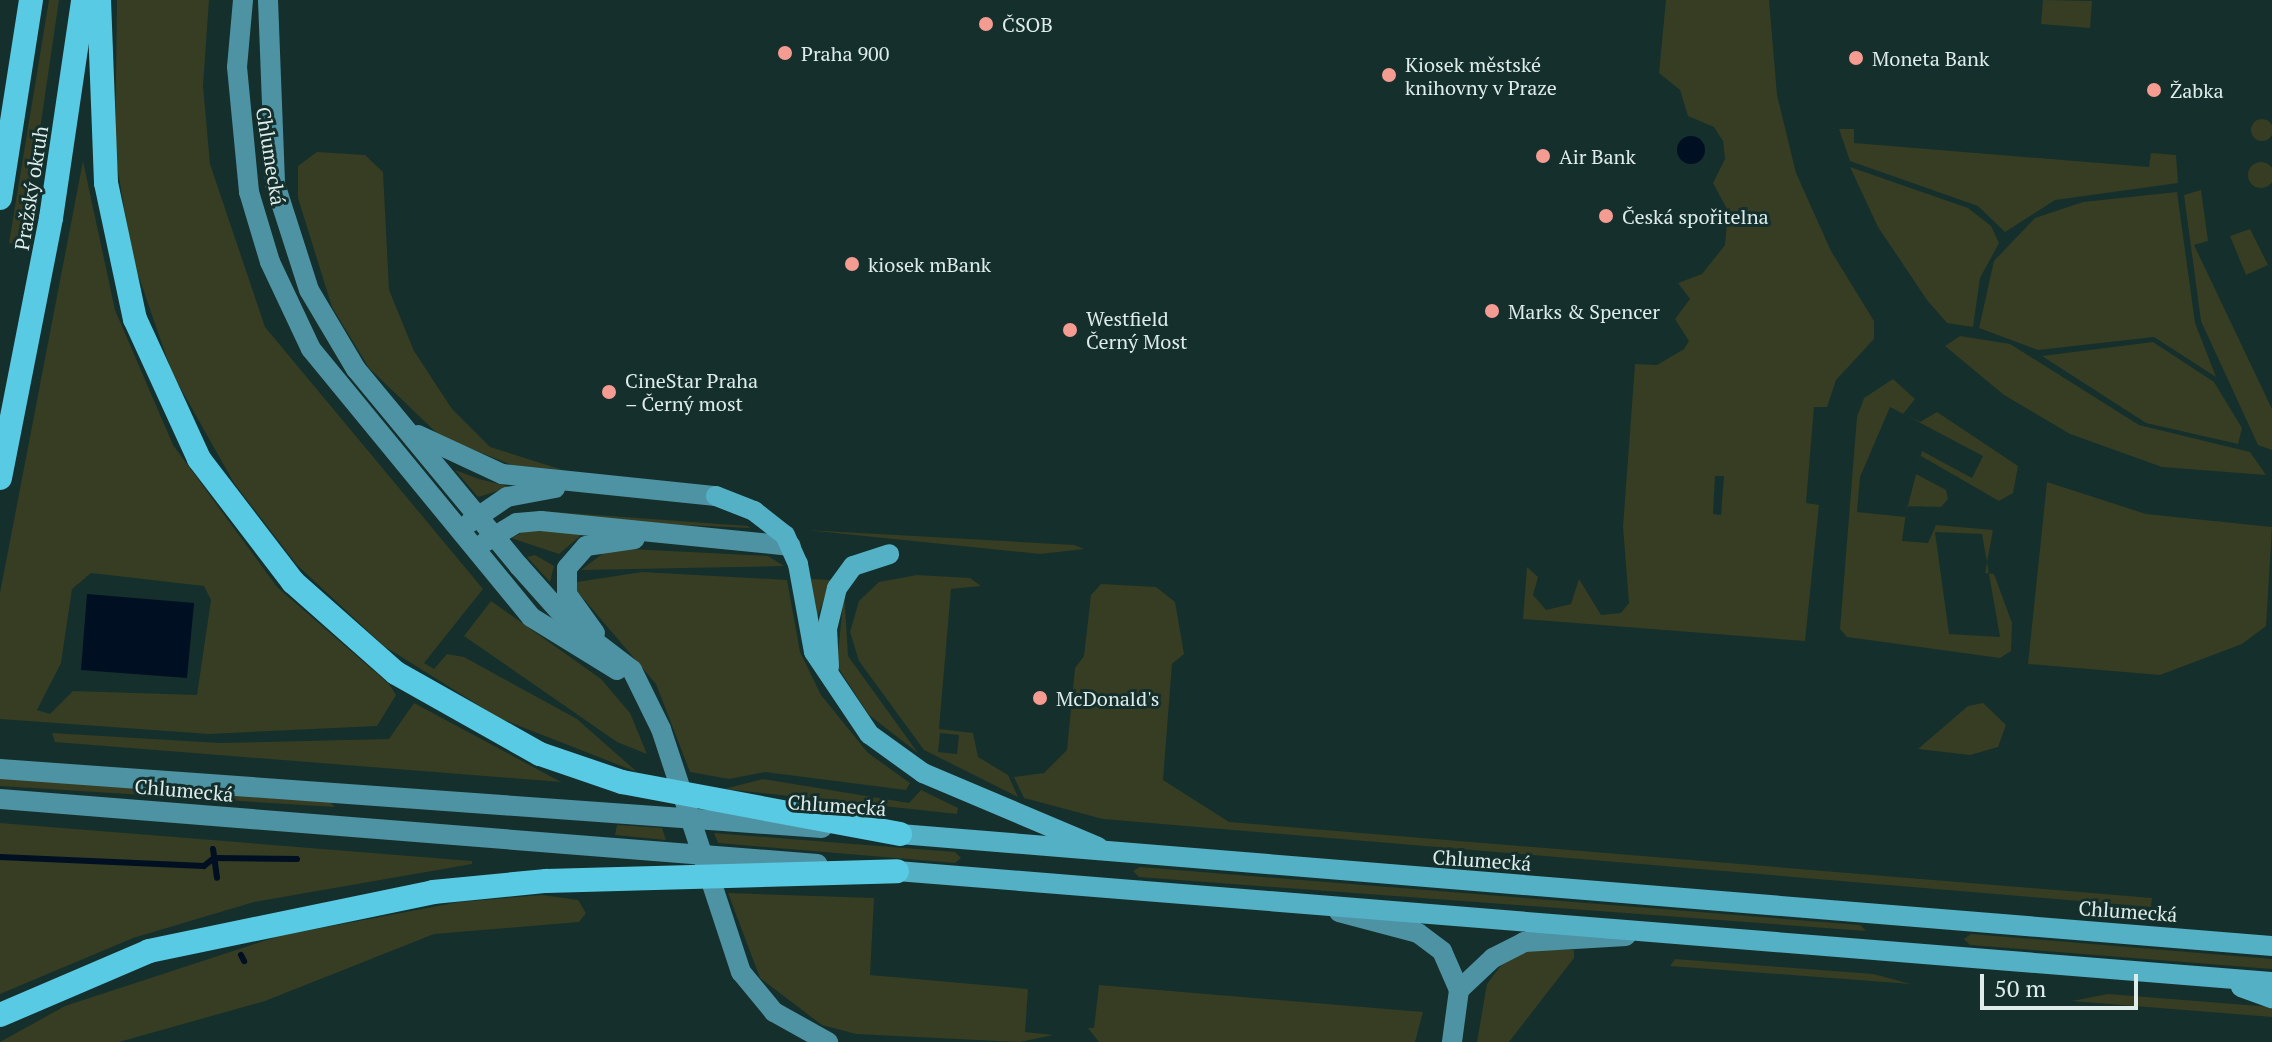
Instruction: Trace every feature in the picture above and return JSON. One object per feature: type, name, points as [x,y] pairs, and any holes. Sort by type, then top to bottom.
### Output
[{"type":"highway","name":"Pražský okruh","points":[[0,198],[31,0]]},
{"type":"highway","name":"Pražský okruh","points":[[0,478],[51,218],[83,0]]},
{"type":"highway","points":[[99,0],[102,140],[122,281],[175,417],[234,512],[311,601],[420,690],[540,754],[706,809],[900,834]]},
{"type":"highway","points":[[0,1015],[149,951],[319,911],[477,886],[677,865],[897,871]]},
{"type":"main road","name":"Chlumecká","points":[[243,0],[241,142],[279,284],[342,395],[539,625],[616,670],[653,708]]},
{"type":"main road","name":"Chlumecká","points":[[268,0],[271,149],[284,225],[332,333],[388,409],[568,621],[606,647],[632,670],[653,708],[741,972],[774,1012],[828,1042]]},
{"type":"main road","name":"Chlumecká","points":[[388,409],[429,443],[473,465],[585,484],[716,496],[769,520],[791,546]]},
{"type":"main road","name":"Chlumecká","points":[[477,514],[515,494],[585,484]]},
{"type":"main road","points":[[465,542],[477,514]]},
{"type":"main road","points":[[465,542],[541,521],[791,546],[809,637],[841,701],[886,750],[923,773],[1120,856]]},
{"type":"main road","points":[[606,647],[564,586],[574,555],[609,539],[683,537]]},
{"type":"main road","points":[[841,701],[827,657],[833,597],[853,566],[889,554]]},
{"type":"main road","name":"Chlumecká","points":[[0,769],[659,817],[706,809]]},
{"type":"main road","name":"Chlumecká","points":[[0,799],[677,865]]},
{"type":"main road","name":"Chlumecká","points":[[900,834],[1120,856],[2272,946]]},
{"type":"main road","points":[[897,871],[2272,982]]},
{"type":"main road","points":[[1312,904],[1418,933],[1442,951],[1459,990],[1452,1042]]},
{"type":"main road","points":[[1459,990],[1493,958],[1524,942],[1681,934]]},
{"type":"main road","points":[[2211,977],[2272,998]]},
{"type":"green space","points":[[49,0],[59,0],[23,245],[9,243]]},
{"type":"green space","points":[[117,0],[209,0],[203,86],[210,164],[265,327],[483,589],[424,663],[434,669],[447,654],[464,657],[577,719],[637,772],[499,718],[384,646],[297,565],[234,483],[172,373],[132,257],[115,152]]},
{"type":"green space","points":[[1666,0],[1769,0],[1777,95],[1796,173],[1831,251],[1874,321],[1874,339],[1836,380],[1827,407],[1814,407],[1806,503],[1819,505],[1805,641],[1523,619],[1527,567],[1538,577],[1533,595],[1546,610],[1571,604],[1579,579],[1601,615],[1621,613],[1629,603],[1623,527],[1635,364],[1657,365],[1684,349],[1689,341],[1675,319],[1690,299],[1678,283],[1702,274],[1725,245],[1728,211],[1713,183],[1725,159],[1723,141],[1714,127],[1688,116],[1680,90],[1659,73]],"holes":[[[1715,476],[1724,476],[1721,515],[1713,514]]]},
{"type":"green space","points":[[2043,0],[2092,1],[2090,28],[2041,24]]},
{"type":"green space","points":[[2262,119],[2270,122],[2273,130],[2270,138],[2262,141],[2254,138],[2251,130],[2254,122]]},
{"type":"green space","points":[[1839,129],[1854,129],[1854,143],[2149,167],[2151,153],[2176,155],[2178,183],[2055,200],[2005,232],[1978,206],[1850,161]]},
{"type":"green space","points":[[317,152],[365,155],[383,172],[389,290],[414,351],[452,409],[490,447],[563,470],[512,465],[441,437],[369,368],[332,307],[298,198],[298,166]]},
{"type":"green space","points":[[83,161],[115,310],[173,445],[277,587],[389,684],[396,695],[377,726],[209,734],[0,719],[0,593]],"holes":[[[91,573],[204,586],[211,600],[197,695],[73,691],[50,714],[37,710],[61,663],[72,589]]]},
{"type":"green space","points":[[2261,162],[2270,166],[2274,175],[2270,184],[2261,188],[2252,184],[2248,175],[2252,166]]},
{"type":"green space","points":[[1850,167],[1968,208],[1991,226],[1999,243],[1980,278],[1973,327],[1947,323],[1927,300],[1878,227]]},
{"type":"green space","points":[[2201,190],[2208,241],[2194,245],[2272,409],[2272,450],[2258,445],[2201,321],[2184,195]]},
{"type":"green space","points":[[2177,192],[2195,323],[2216,377],[2154,337],[2038,350],[1979,328],[1994,261],[2035,218],[2083,202]]},
{"type":"green space","points":[[2250,229],[2268,265],[2246,275],[2230,236]]},
{"type":"green space","points":[[1960,336],[2010,344],[2139,425],[2250,452],[2266,475],[2162,467],[2070,434],[2004,395],[1945,346]]},
{"type":"green space","points":[[2153,342],[2214,382],[2242,428],[2238,444],[2146,423],[2042,356]]},
{"type":"green space","points":[[1893,379],[1915,399],[1903,414],[1890,407],[1860,477],[1857,512],[1905,517],[1906,513],[1902,541],[1928,543],[1936,525],[1993,530],[1987,562],[1982,534],[1935,532],[1949,634],[2000,637],[1989,573],[1994,574],[2012,623],[2011,651],[2000,658],[1847,637],[1840,629],[1857,417],[1864,398]]},
{"type":"green space","points":[[1937,412],[2018,466],[2013,493],[1999,501],[1921,456],[1917,470],[1922,451],[1972,478],[1983,456],[1906,415],[1920,422]]},
{"type":"green space","points":[[455,470],[479,479],[511,487],[478,497]]},
{"type":"green space","points":[[1916,474],[1946,490],[1948,499],[1941,507],[1908,506]]},
{"type":"green space","points":[[2047,482],[2146,514],[2272,527],[2266,626],[2242,644],[2160,675],[2028,664]]},
{"type":"green space","points":[[541,511],[748,526],[750,528],[503,517]]},
{"type":"green space","points":[[527,530],[585,532],[559,554],[511,538]]},
{"type":"green space","points":[[806,530],[1074,545],[1084,549],[1040,554]]},
{"type":"green space","points":[[610,548],[768,556],[784,566],[581,570]]},
{"type":"green space","points":[[535,555],[554,566],[550,582],[527,557]]},
{"type":"green space","points":[[642,572],[787,580],[800,652],[821,695],[868,753],[910,783],[906,790],[765,772],[729,779],[690,772],[656,684],[577,591],[577,582]]},
{"type":"green space","points":[[917,575],[970,578],[981,586],[951,589],[939,729],[973,733],[978,757],[1008,775],[1018,797],[924,750],[859,661],[850,632],[859,601],[879,582]],"holes":[[[940,733],[959,735],[957,754],[938,752]]]},
{"type":"green space","points":[[811,579],[830,580],[818,616],[816,616]]},
{"type":"green space","points":[[1101,584],[1156,587],[1175,602],[1184,654],[1172,664],[1163,780],[1229,822],[2152,898],[2151,907],[1103,819],[1024,798],[1014,777],[1044,773],[1067,750],[1075,668],[1084,656],[1091,595]]},
{"type":"green space","points":[[844,591],[848,656],[918,753],[869,715],[837,666]]},
{"type":"green space","points":[[491,601],[601,679],[630,713],[647,754],[617,742],[464,636]]},
{"type":"green space","points":[[414,703],[561,782],[55,742],[52,733],[220,743],[389,739]]},
{"type":"green space","points":[[1983,703],[2006,725],[1998,747],[1970,755],[1918,749],[1968,706]]},
{"type":"green space","points":[[0,775],[329,801],[335,807],[0,786]]},
{"type":"green space","points":[[763,779],[909,803],[921,790],[958,808],[957,814],[724,789]]},
{"type":"green space","points":[[0,823],[472,861],[472,864],[254,902],[133,938],[0,994]]},
{"type":"green space","points":[[617,825],[662,828],[666,840],[615,835]]},
{"type":"green space","points":[[714,833],[955,852],[961,858],[955,863],[718,843]]},
{"type":"green space","points":[[1140,867],[1860,925],[1866,931],[1139,877],[1133,871]]},
{"type":"green space","points":[[728,893],[874,898],[870,975],[1028,989],[1025,1032],[1053,1035],[1020,1042],[856,1034],[822,1025],[760,978]]},
{"type":"green space","points":[[542,895],[578,900],[586,913],[579,922],[434,934],[265,1001],[119,1042],[0,1042],[65,1006],[279,936],[459,902]]},
{"type":"green space","points":[[1971,934],[2272,959],[2272,969],[1970,945],[1964,939]]},
{"type":"green space","points":[[1533,949],[1574,950],[1574,958],[1509,1042],[1477,1042],[1487,984],[1502,964]]},
{"type":"green space","points":[[1675,959],[1873,974],[1911,984],[1670,966]]},
{"type":"green space","points":[[1099,985],[1423,1012],[1415,1042],[1099,1042],[1088,1028],[1094,1028]]},
{"type":"green space","points":[[2108,994],[2272,1007],[2272,1017],[2072,1001]]},
{"type":"water","points":[[1691,136],[1701,140],[1705,150],[1701,160],[1691,164],[1681,160],[1677,150],[1681,140]]},
{"type":"water","points":[[87,594],[194,603],[187,678],[81,670]]},
{"type":"waterway","points":[[213,849],[217,878]]},
{"type":"waterway","points":[[0,857],[204,866],[214,858],[297,859]]},
{"type":"waterway","points":[[241,955],[244,961]]},
{"type":"place","name":"ČSOB","points":[[986,24]]},
{"type":"place","name":"Praha 900","points":[[785,53]]},
{"type":"place","name":"Moneta Bank","points":[[1856,58]]},
{"type":"place","name":"Kiosek městské knihovny v Praze","points":[[1389,75]]},
{"type":"place","name":"Žabka","points":[[2154,90]]},
{"type":"place","name":"Air Bank","points":[[1543,156]]},
{"type":"place","name":"Česká spořitelna","points":[[1606,216]]},
{"type":"place","name":"kiosek mBank","points":[[852,264]]},
{"type":"place","name":"Marks & Spencer","points":[[1492,311]]},
{"type":"place","name":"Westfield Černý Most","points":[[1070,330]]},
{"type":"place","name":"CineStar Praha – Černý most","points":[[609,392]]},
{"type":"place","name":"McDonald's","points":[[1040,698]]}]
